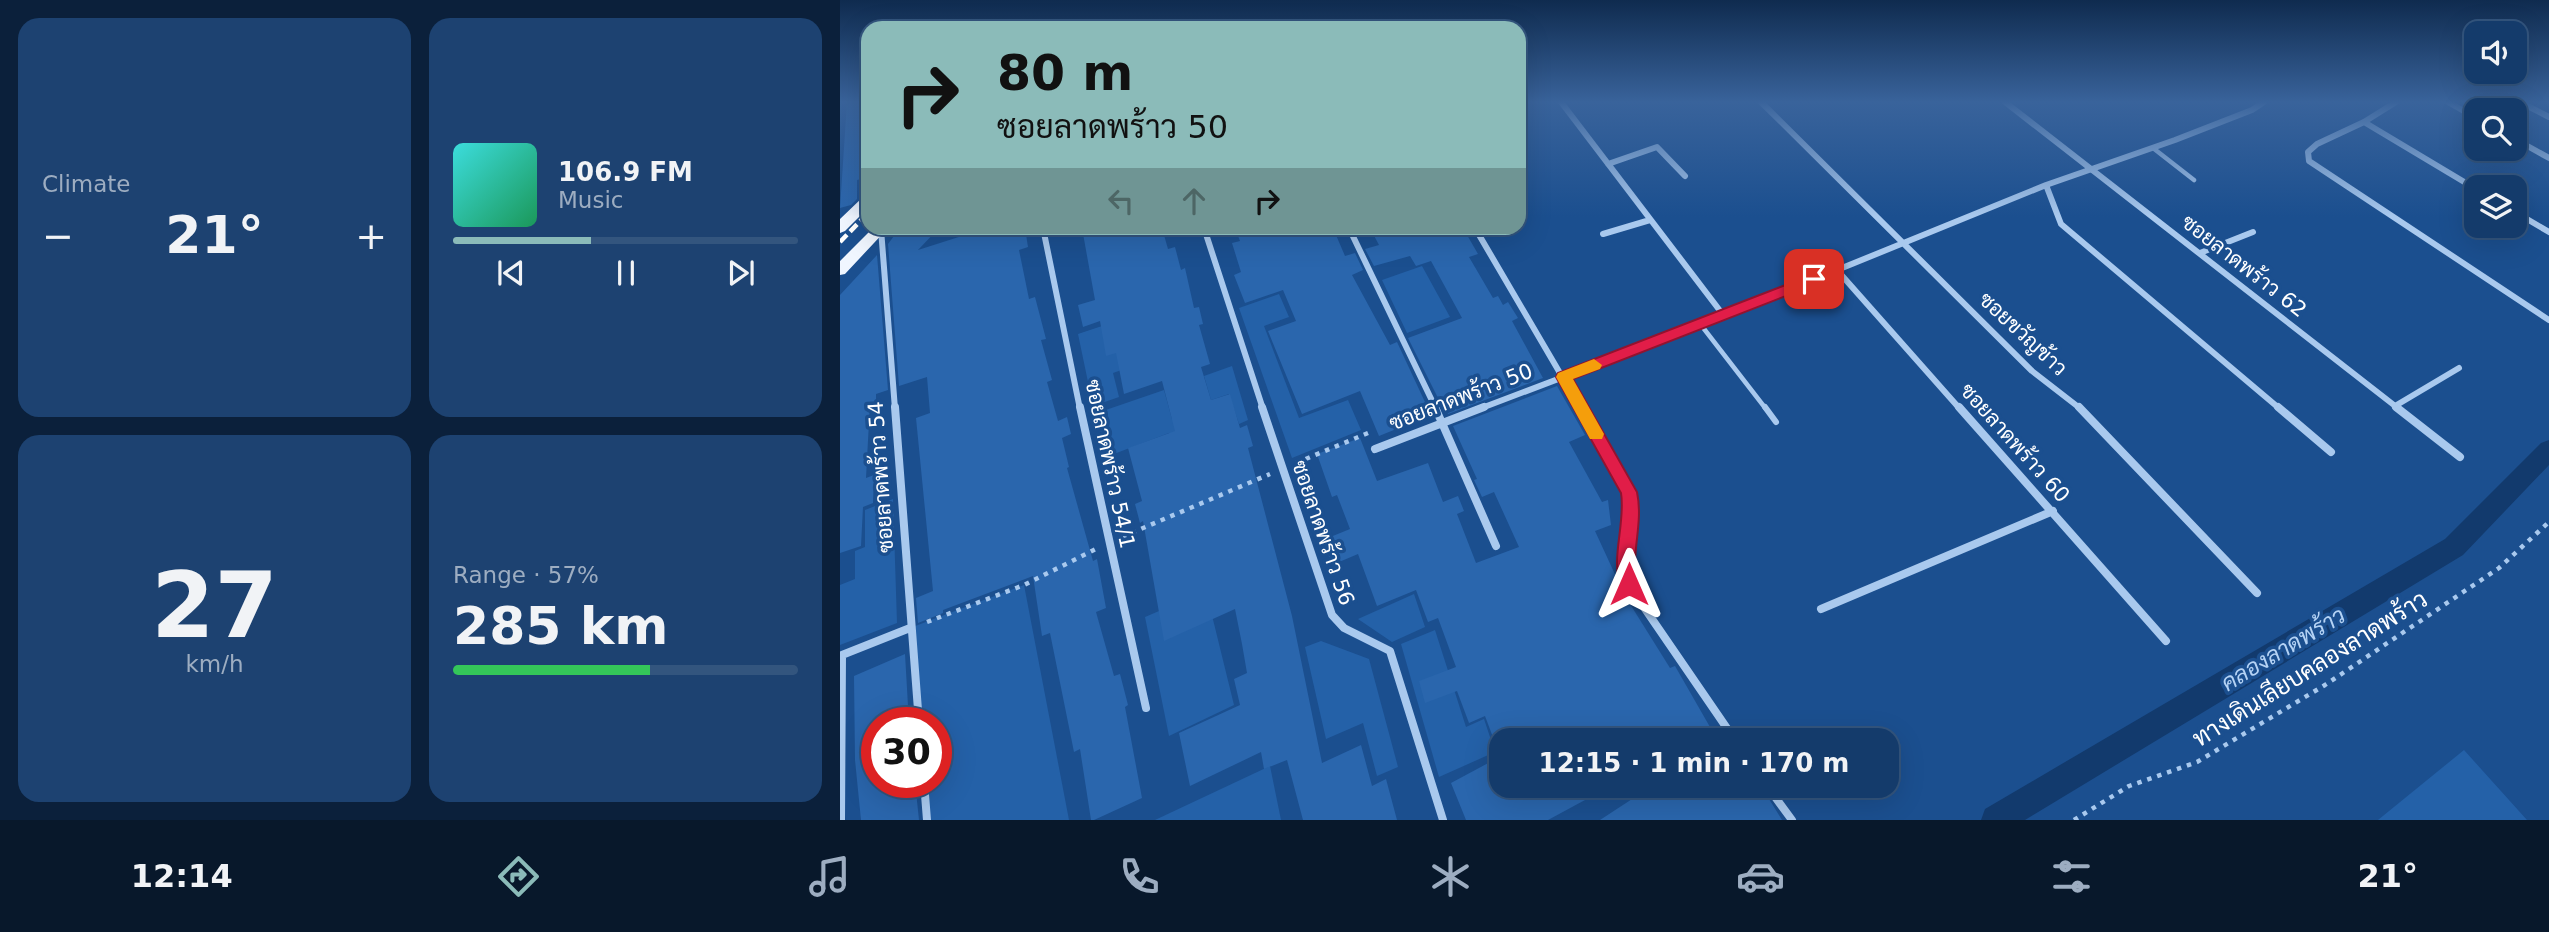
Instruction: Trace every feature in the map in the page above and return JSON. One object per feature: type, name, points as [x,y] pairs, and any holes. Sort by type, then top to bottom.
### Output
[{"type":"main road","points":[[840,229],[861,207]]},
{"type":"main road","points":[[840,270],[874,235]]},
{"type":"street","points":[[1590,140],[1724,316]]},
{"type":"street","name":"ซอยขวัญข้าว","points":[[1800,140],[2032,371],[2085,412],[2257,593]]},
{"type":"street","name":"ซอยลาดพร้าว 62","points":[[2053,140],[2460,457]]},
{"type":"street","name":"ซอยลาดพร้าว 50","points":[[1375,449],[1724,316],[2046,185],[2093,171],[2173,140]]},
{"type":"street","points":[[2325,140],[2308,152],[2309,161],[2322,172],[2549,320]]},
{"type":"street","points":[[2395,140],[2464,182]]},
{"type":"street","points":[[2527,146],[2549,158]]},
{"type":"street","points":[[1608,164],[1657,147],[1685,176]]},
{"type":"street","points":[[2046,185],[2062,224],[2331,452]]},
{"type":"street","points":[[2527,219],[2549,232]]},
{"type":"street","points":[[1603,234],[1650,220]]},
{"type":"street","points":[[2200,253],[2253,232]]},
{"type":"street","name":"ซอยลาดพร้าว 54","points":[[882,235],[917,707]]},
{"type":"street","name":"ซอยลาดพร้าว 54/1","points":[[1044,235],[1108,543],[1146,708]]},
{"type":"street","name":"ซอยลาดพร้าว 56","points":[[1206,235],[1282,469],[1338,624],[1346,631],[1391,651],[1443,820]]},
{"type":"street","points":[[1352,235],[1443,423],[1496,546]]},
{"type":"street","points":[[1479,235],[1629,492],[1632,513],[1626,564],[1629,584],[1727,728]]},
{"type":"street","name":"ซอยลาดพร้าว 60","points":[[1837,270],[2166,641]]},
{"type":"street","points":[[2395,406],[2459,368]]},
{"type":"street","points":[[1821,609],[2053,512]]},
{"type":"street","points":[[841,820],[842,655],[910,628]]},
{"type":"street","points":[[925,798],[927,820]]},
{"type":"street","points":[[1776,798],[1792,820]]},
{"type":"lane","points":[[2153,148],[2194,180]]},
{"type":"lane","points":[[1701,325],[1776,422]]},
{"type":"path","name":"ซอยลาดพร้าว 50","points":[[910,628],[1024,586],[1108,543],[1368,433],[1375,449]]},
{"type":"path","name":"ทางเดินเลียบคลองลาดพร้าว","points":[[2074,820],[2129,786],[2197,762],[2325,685],[2499,568],[2549,522]]},
{"type":"shaded area","points":[[1422,266],[1450,317],[1407,333],[1382,280]]},
{"type":"shaded area","points":[[1279,294],[1289,317],[1264,326],[1299,418],[1348,400],[1361,430],[1292,458],[1239,308]]},
{"type":"shaded area","points":[[1141,313],[1127,368],[1113,373],[1119,397],[1093,406],[1078,334]]},
{"type":"shaded area","points":[[1232,366],[1248,420],[1239,424],[1229,394],[1211,400],[1204,376]]},
{"type":"shaded area","points":[[1164,390],[1172,419],[1190,413],[1180,448],[1169,433],[1106,457],[1097,413]]},
{"type":"shaded area","points":[[893,499],[897,623],[840,645],[840,585],[855,579],[855,551],[865,547],[865,510]]},
{"type":"shaded area","points":[[1024,585],[1069,820],[927,820],[925,798],[952,798],[952,707],[917,707],[910,628]]},
{"type":"shaded area","points":[[1206,591],[1234,705],[1169,736],[1145,617]]},
{"type":"shaded area","points":[[1414,594],[1425,627],[1392,642],[1358,619]]},
{"type":"shaded area","points":[[1435,630],[1466,727],[1484,719],[1489,734],[1489,755],[1439,777],[1401,644]]},
{"type":"shaded area","points":[[1321,641],[1369,659],[1398,767],[1377,776],[1363,723],[1326,739],[1305,647]]},
{"type":"shaded area","points":[[2464,750],[2527,820],[2378,820]]},
{"type":"shaded area","points":[[1270,766],[1281,820],[1155,820]]},
{"type":"building","points":[[844,140],[861,140],[861,179],[857,180],[857,199],[851,205],[840,208]]},
{"type":"building","points":[[895,235],[932,235],[918,250],[965,235],[1026,235],[1028,247],[1019,250],[1029,299],[1035,297],[1046,339],[1041,340],[1052,380],[1047,382],[1058,421],[1067,417],[1071,434],[1062,438],[1069,467],[1067,468],[1093,561],[1097,559],[1106,608],[1096,612],[1114,676],[1120,674],[1128,705],[1125,707],[1142,798],[1094,820],[1091,820],[1080,749],[1074,752],[1050,633],[1042,636],[1033,576],[943,610],[943,613],[918,623],[916,598],[933,591],[916,418],[930,413],[927,377],[899,386],[888,244]]},
{"type":"building","points":[[1083,235],[1164,235],[1168,249],[1175,247],[1181,270],[1185,268],[1194,308],[1199,307],[1203,324],[1199,325],[1210,364],[1201,367],[1211,400],[1230,394],[1240,428],[1247,425],[1253,446],[1248,448],[1292,616],[1322,763],[1361,745],[1372,786],[1386,779],[1397,820],[1303,820],[1287,760],[1264,769],[1261,752],[1190,786],[1179,733],[1240,705],[1234,679],[1247,673],[1242,644],[1235,609],[1164,641],[1143,521],[1140,523],[1135,504],[1142,501],[1128,448],[1175,431],[1162,381],[1124,394],[1116,353],[1106,356],[1100,321],[1083,327],[1078,305],[1095,300]]},
{"type":"building","points":[[1238,235],[1336,235],[1345,256],[1355,253],[1363,270],[1352,275],[1390,345],[1397,342],[1431,415],[1379,436],[1360,391],[1302,414],[1268,331],[1296,321],[1283,290],[1245,303],[1234,275],[1241,272],[1232,243],[1240,241]]},
{"type":"building","points":[[1374,235],[1467,235],[1478,254],[1469,257],[1493,298],[1498,296],[1503,305],[1508,302],[1518,318],[1512,321],[1543,378],[1448,414],[1408,338],[1462,318],[1431,261],[1416,266],[1410,256],[1374,266],[1365,249],[1379,245]]},
{"type":"building","points":[[877,255],[888,390],[876,394],[876,401],[870,403],[866,478],[874,475],[873,503],[863,507],[861,546],[840,553],[840,295]]},
{"type":"building","points":[[1557,386],[1585,435],[1569,442],[1602,502],[1608,500],[1611,525],[1595,531],[1625,596],[1670,668],[1675,666],[1711,728],[1490,728],[1485,716],[1469,723],[1457,691],[1425,703],[1419,681],[1456,667],[1438,618],[1428,622],[1416,590],[1377,606],[1358,554],[1332,565],[1323,540],[1350,529],[1337,495],[1332,497],[1317,454],[1360,438],[1377,481],[1428,463],[1443,502],[1458,496],[1464,511],[1457,514],[1476,563],[1519,547],[1494,492],[1482,497],[1474,480],[1477,479],[1453,426]]},
{"type":"building","points":[[905,654],[908,707],[861,707],[861,798],[917,798],[919,820],[861,820],[855,760],[854,676]]},
{"type":"building","points":[[1489,763],[1489,798],[1585,800],[1548,820],[1466,820],[1451,783]]},
{"type":"building","points":[[1634,798],[1768,798],[1782,820],[1600,820]]},
{"type":"waterway","name":"คลองลาดพร้าว","points":[[1996,820],[2454,547],[2549,450]]},
{"type":"railway","points":[[840,242],[861,220]]},
{"type":"slow traffic","points":[[1594,365],[1563,377],[1596,434]]},
{"type":"route","points":[[1629,584],[1626,564],[1632,513],[1629,492],[1563,377],[1814,279]]}]
